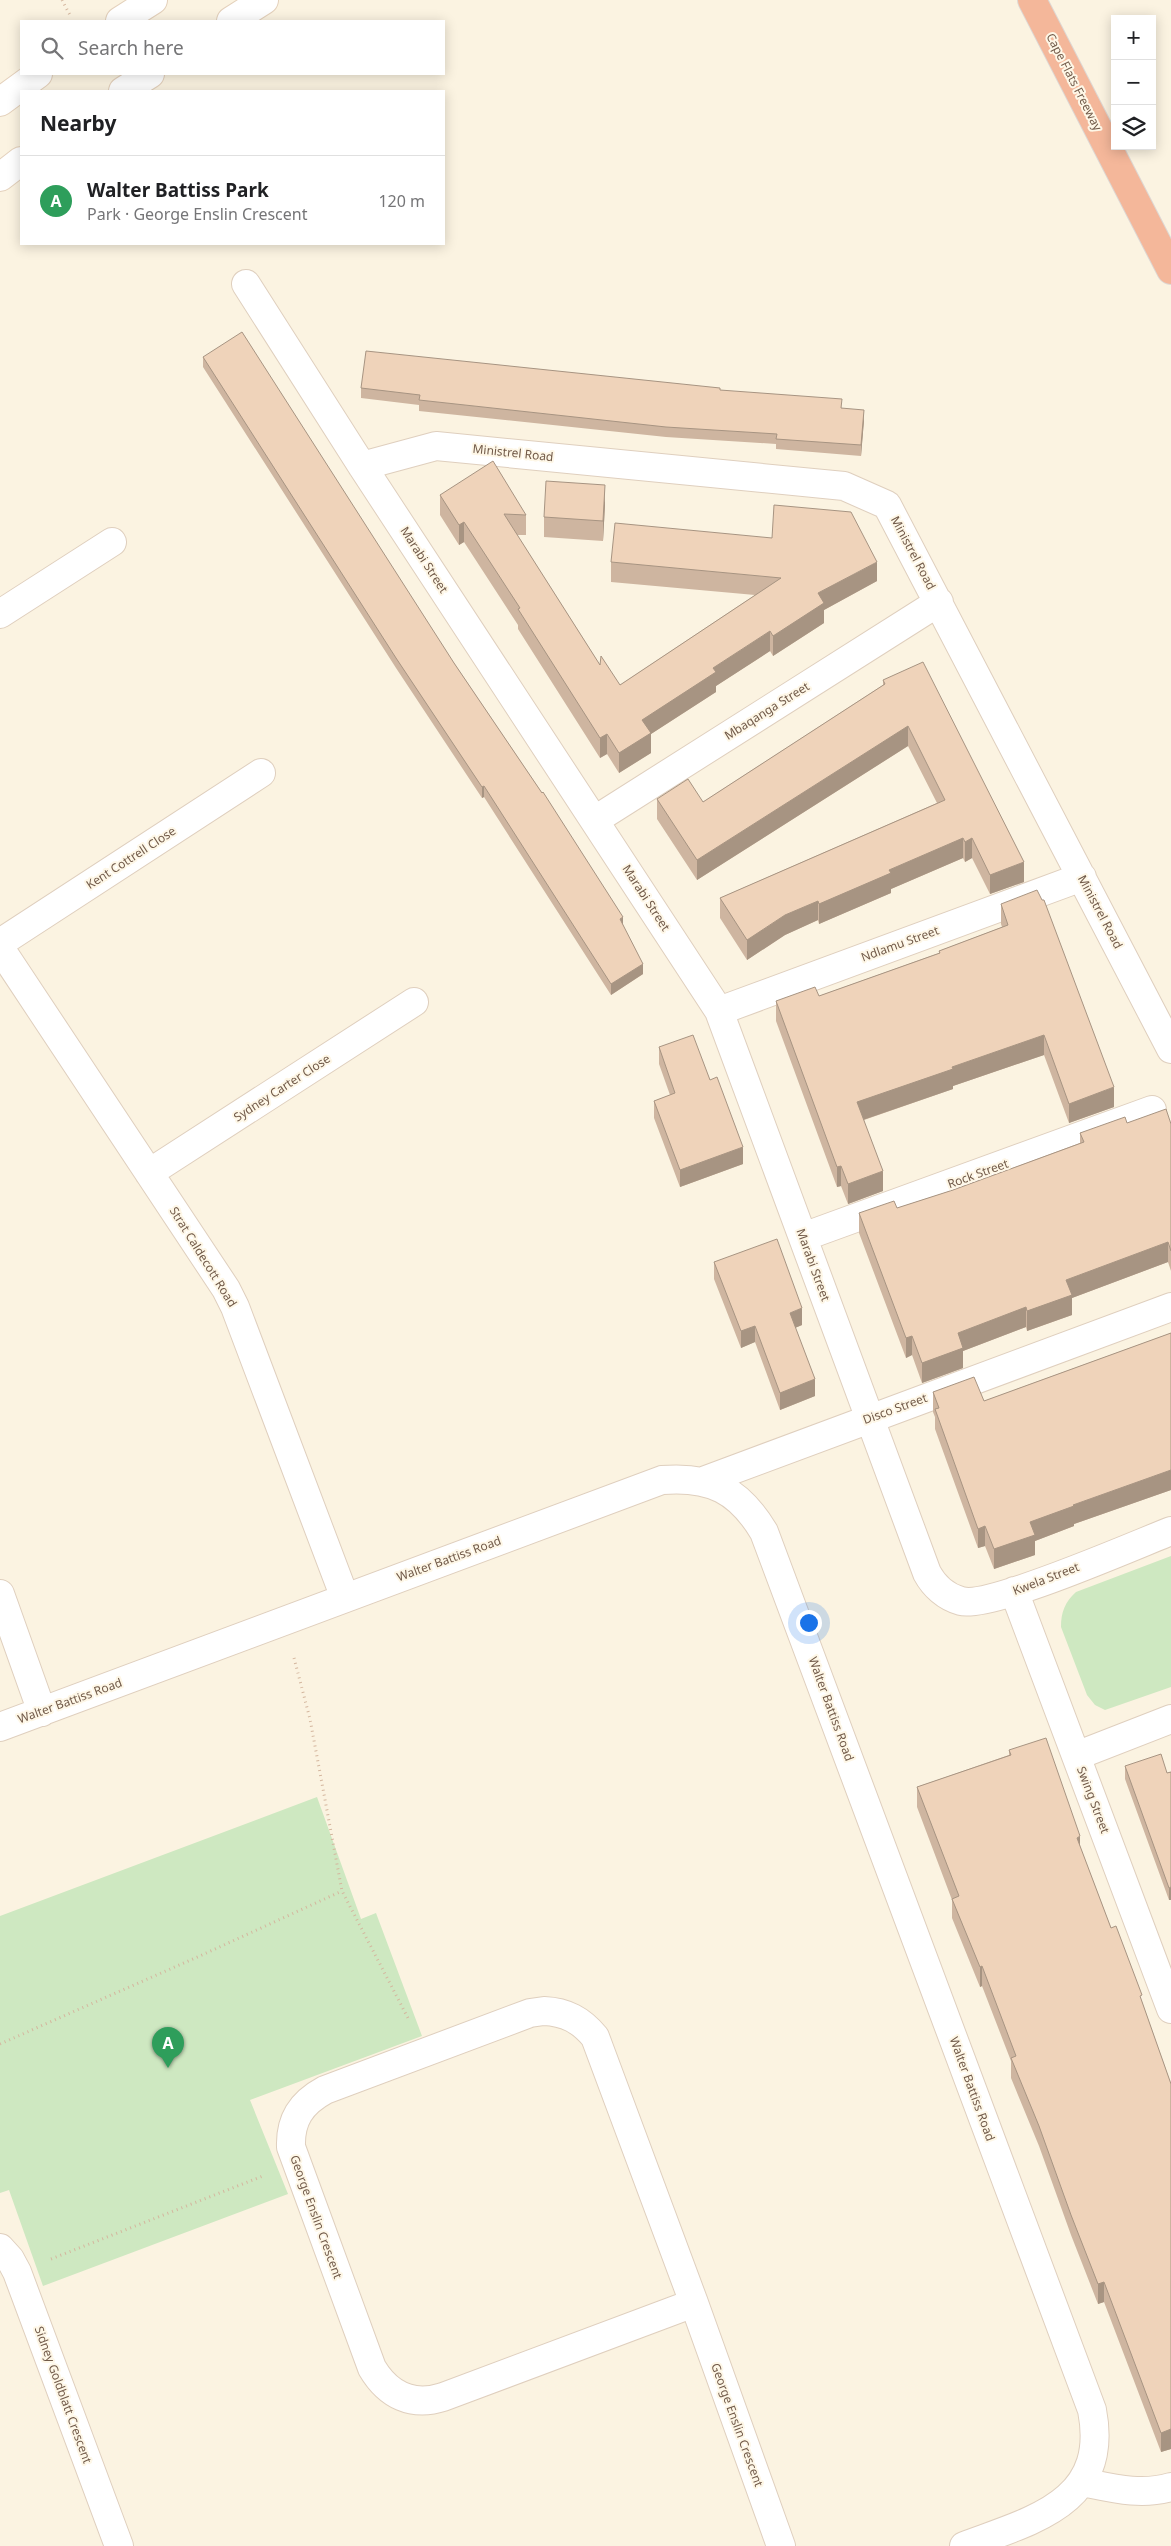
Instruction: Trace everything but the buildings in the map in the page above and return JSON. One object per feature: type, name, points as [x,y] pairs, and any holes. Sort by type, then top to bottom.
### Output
[{"type":"highway","name":"Cape Flats Freeway","points":[[1032,0],[1171,270]]},
{"type":"street","points":[[122,20],[154,0]]},
{"type":"street","points":[[233,20],[264,0]]},
{"type":"street","points":[[0,102],[37,75]]},
{"type":"street","points":[[125,90],[148,75]]},
{"type":"street","points":[[0,177],[20,163]]},
{"type":"street","name":"Marabi Street","points":[[246,284],[362,466],[719,1010],[926,1573]]},
{"type":"street","name":"Ministrel Road","points":[[362,466],[436,446],[844,486],[887,504],[1171,1049]]},
{"type":"street","points":[[0,614],[112,542]]},
{"type":"street","name":"Mbaqanga Street","points":[[595,820],[939,602]]},
{"type":"street","name":"Kent Cottrell Close","points":[[0,943],[261,773]]},
{"type":"street","name":"Ndlamu Street","points":[[719,1010],[1082,877]]},
{"type":"street","name":"Strat Caldecott Road","points":[[0,948],[226,1289],[235,1307],[345,1598]]},
{"type":"street","name":"Sydney Carter Close","points":[[149,1173],[414,1002]]},
{"type":"street","name":"Rock Street","points":[[803,1237],[1152,1110]]},
{"type":"street","name":"Disco Street","points":[[703,1481],[1171,1307]]},
{"type":"street","name":"Walter Battiss Road","points":[[0,1727],[662,1480],[682,1478],[703,1481],[722,1488],[740,1500],[754,1514],[764,1532],[1092,2410],[1096,2428],[1095,2447],[1090,2464],[1082,2482],[1065,2501],[1044,2516],[964,2546]]},
{"type":"street","name":"Kwela Street","points":[[926,1573],[933,1584],[946,1594],[962,1602],[1000,1597],[1171,1531]]},
{"type":"street","name":"Swing Street","points":[[1014,1591],[1171,2009]]},
{"type":"street","points":[[0,1594],[42,1712]]},
{"type":"street","points":[[1076,1756],[1171,1719]]},
{"type":"street","name":"George Enslin Crescent","points":[[694,2303],[443,2397],[431,2400],[406,2399],[392,2392],[380,2382],[372,2368],[291,2147],[291,2132],[296,2117],[313,2096],[530,2013],[560,2012],[586,2025],[595,2036],[602,2050],[694,2303],[781,2546]]},
{"type":"street","name":"Sidney Goldblatt Crescent","points":[[0,2248],[10,2259],[17,2272],[119,2546]]},
{"type":"street","points":[[1082,2482],[1125,2491],[1158,2491],[1171,2487]]},
{"type":"path","points":[[62,0],[71,17]]},
{"type":"path","points":[[284,1621],[310,1719],[342,1890],[425,2052]]},
{"type":"path","points":[[0,2044],[202,1956],[342,1890]]},
{"type":"path","points":[[17,2272],[296,2163]]},
{"type":"green space","points":[[1171,1556],[1171,1687],[1105,1710],[1095,1705],[1087,1695],[1061,1627],[1064,1608],[1076,1592]]},
{"type":"green space","points":[[317,1797],[361,1919],[376,1913],[422,2036],[250,2100],[288,2194],[43,2286],[9,2190],[0,2193],[0,1916]]},
{"type":"place","name":"Walter Battiss Park","points":[[168,2068]]}]
